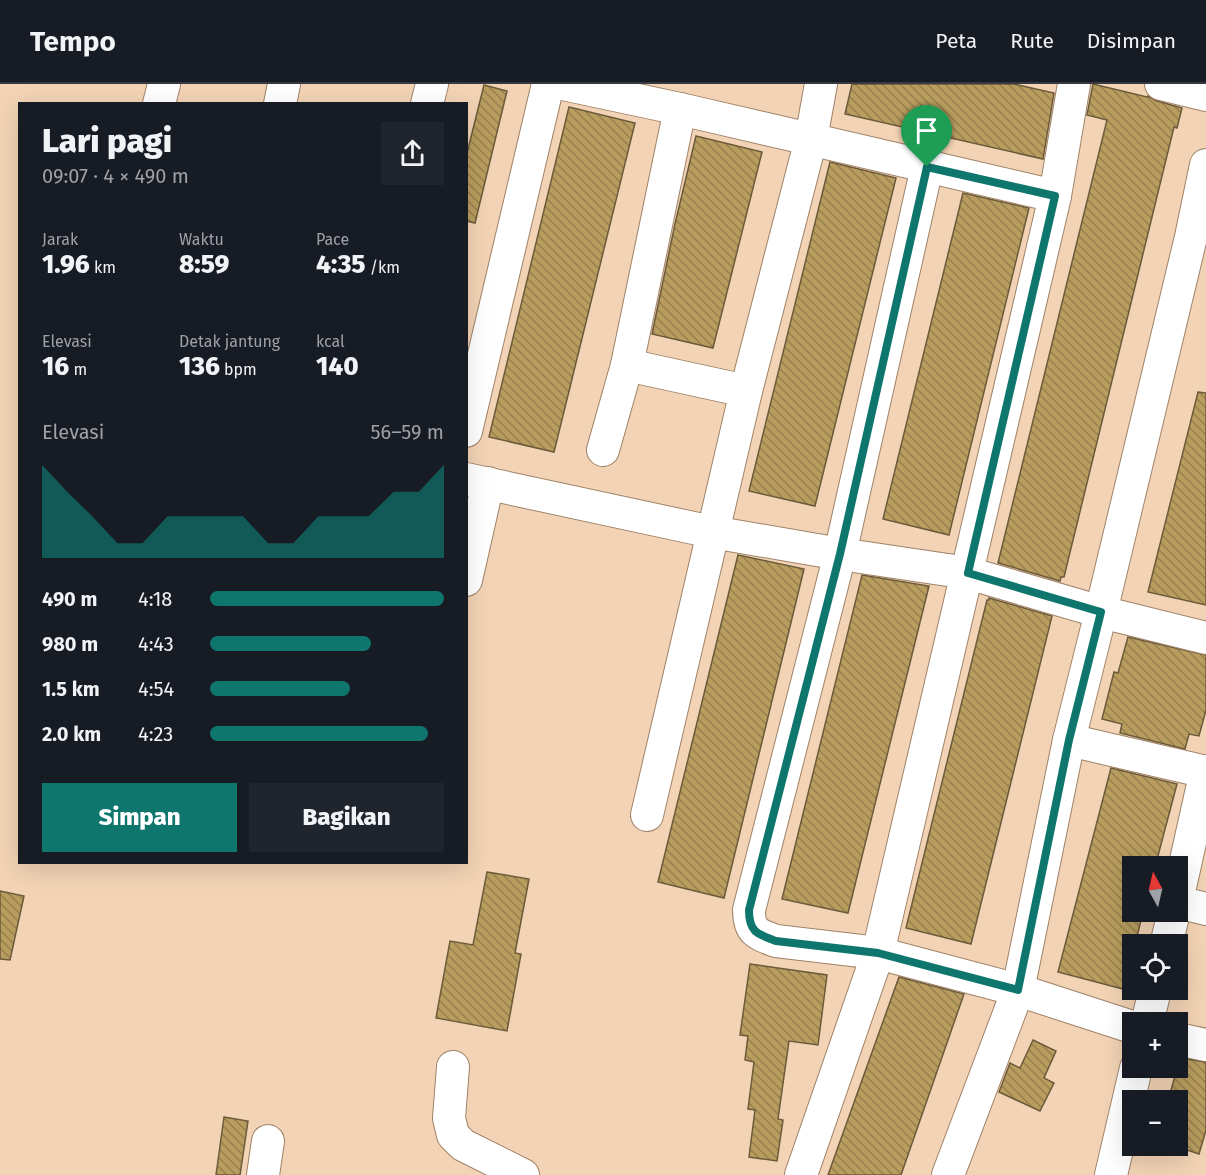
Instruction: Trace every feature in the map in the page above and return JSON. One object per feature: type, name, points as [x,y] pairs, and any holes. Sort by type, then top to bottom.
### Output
[{"type":"street","points":[[160,102],[164,84]]},
{"type":"street","points":[[280,102],[284,84]]},
{"type":"street","points":[[428,102],[432,84]]},
{"type":"street","points":[[468,423],[548,84]]},
{"type":"street","points":[[563,84],[1055,196]]},
{"type":"street","points":[[647,815],[746,391],[812,140],[821,84]]},
{"type":"street","points":[[801,1175],[878,953],[1055,196],[1074,84]]},
{"type":"street","points":[[1161,84],[1206,95]]},
{"type":"street","points":[[603,450],[627,365],[680,109]]},
{"type":"street","points":[[948,1175],[1018,990],[1069,740],[1198,239],[1206,165]]},
{"type":"street","points":[[927,167],[840,554],[749,910],[749,919],[752,928],[761,936],[776,941],[878,953],[1018,990],[1122,1024]]},
{"type":"street","points":[[627,365],[746,391]]},
{"type":"street","points":[[468,562],[477,481],[712,531],[840,554],[968,573],[1101,612],[1206,638]]},
{"type":"street","points":[[1069,740],[1206,772],[1187,856]]},
{"type":"street","points":[[1188,904],[1206,909]]},
{"type":"street","points":[[1188,1041],[1206,1045]]},
{"type":"street","points":[[453,1067],[449,1118],[453,1134],[464,1145],[523,1175]]},
{"type":"street","points":[[1111,1175],[1134,1078]]},
{"type":"street","points":[[263,1175],[268,1141]]},
{"type":"building","points":[[852,84],[1014,84],[1054,93],[1043,159],[845,114]]},
{"type":"building","points":[[1093,84],[1148,96],[1182,108],[1177,128],[1174,127],[1064,577],[1061,577],[1060,581],[998,563],[1107,120],[1087,115]]},
{"type":"building","points":[[484,85],[507,91],[475,223],[468,221],[468,149]]},
{"type":"building","points":[[569,107],[635,123],[554,452],[489,437]]},
{"type":"building","points":[[696,136],[762,152],[713,348],[652,334]]},
{"type":"building","points":[[830,162],[896,178],[815,506],[749,491]]},
{"type":"building","points":[[963,193],[1029,208],[949,535],[883,519]]},
{"type":"building","points":[[1198,392],[1206,393],[1206,605],[1148,592]]},
{"type":"building","points":[[738,555],[804,569],[724,898],[658,882]]},
{"type":"building","points":[[862,575],[929,586],[848,913],[782,899]]},
{"type":"building","points":[[989,598],[1052,616],[971,944],[906,928]]},
{"type":"building","points":[[1128,637],[1206,655],[1206,710],[1199,736],[1189,734],[1185,749],[1120,733],[1122,724],[1102,719],[1114,672],[1118,673]]},
{"type":"building","points":[[1111,768],[1177,784],[1158,856],[1122,856],[1122,922],[1141,922],[1138,934],[1122,934],[1122,989],[1058,972]]},
{"type":"building","points":[[487,872],[529,879],[515,953],[521,954],[507,1031],[436,1018],[450,941],[473,945]]},
{"type":"building","points":[[0,891],[24,896],[10,960],[0,959]]},
{"type":"building","points":[[750,964],[827,975],[818,1045],[789,1041],[778,1119],[783,1120],[777,1161],[749,1157],[755,1110],[748,1109],[754,1062],[745,1060],[748,1036],[740,1035]]},
{"type":"building","points":[[899,977],[964,994],[901,1175],[828,1175]]},
{"type":"building","points":[[1033,1040],[1056,1051],[1044,1078],[1054,1083],[1040,1111],[999,1092],[1010,1063],[1020,1068]]},
{"type":"building","points":[[1188,1059],[1206,1062],[1206,1130],[1199,1154],[1188,1150],[1188,1090],[1171,1090],[1174,1078],[1188,1078]]},
{"type":"building","points":[[224,1117],[248,1121],[240,1175],[216,1175]]},
{"type":"route","points":[[927,167],[1055,196],[968,573],[1101,612],[1069,740],[1018,990],[878,953],[776,941],[761,936],[752,928],[749,919],[749,910],[840,554],[927,167]]}]
